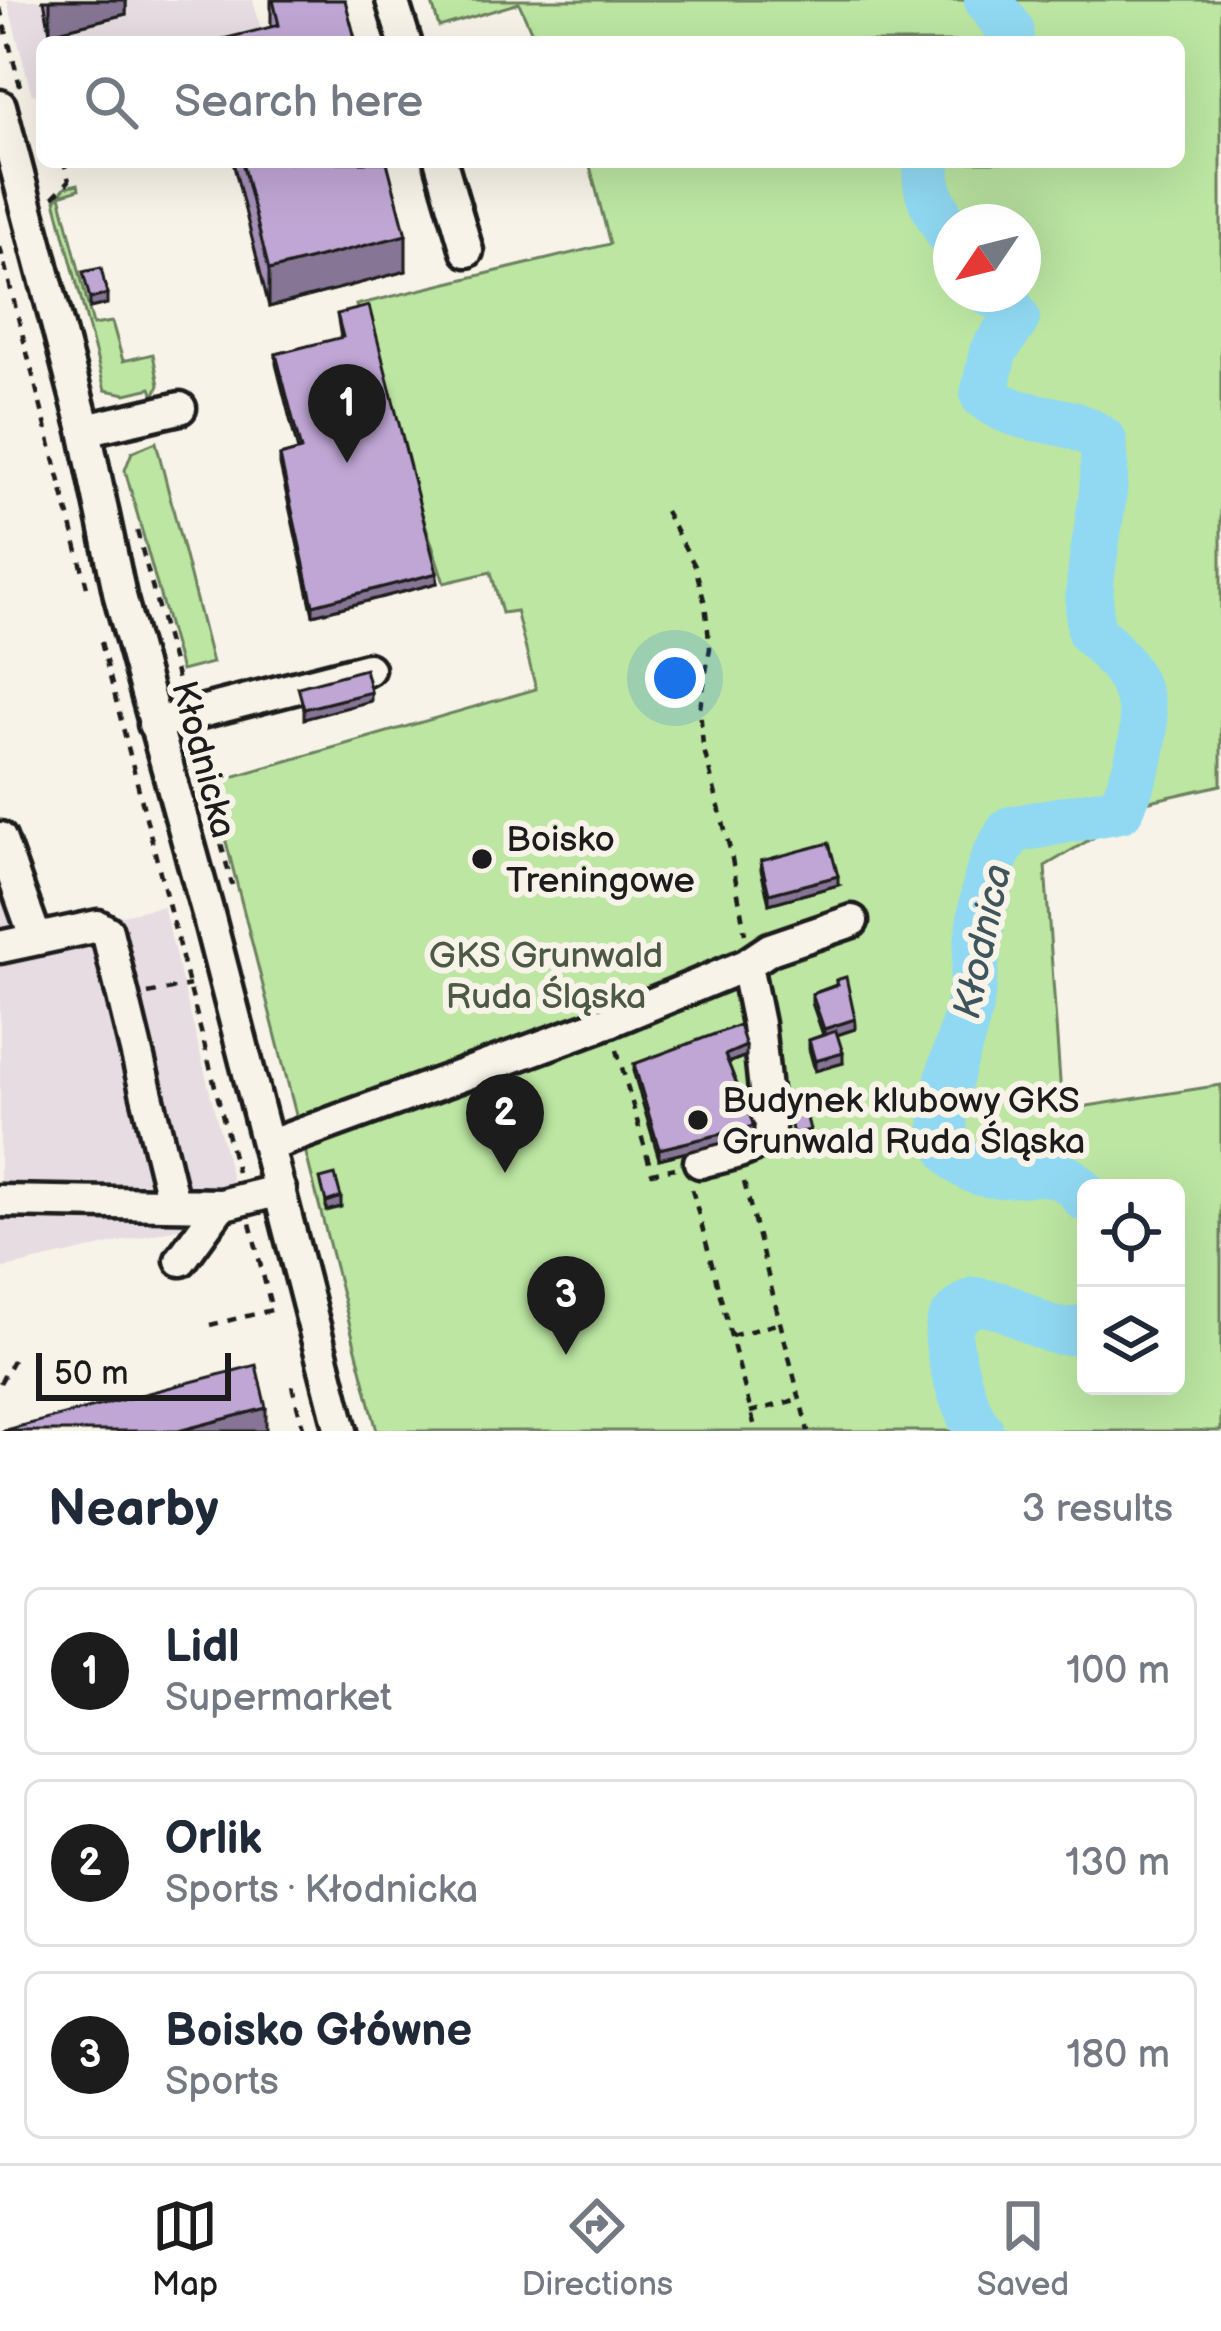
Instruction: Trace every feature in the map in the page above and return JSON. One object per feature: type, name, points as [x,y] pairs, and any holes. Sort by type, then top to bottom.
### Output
[{"type":"street","points":[[392,0],[403,36]]},
{"type":"street","name":"Kłodnicka","points":[[12,101],[120,596],[340,1431]]},
{"type":"street","points":[[442,168],[467,251]]},
{"type":"street","points":[[85,430],[180,408]]},
{"type":"street","points":[[154,724],[368,669]]},
{"type":"street","points":[[0,838],[36,939]]},
{"type":"street","points":[[268,1147],[608,1022],[746,965],[770,949],[852,921]]},
{"type":"street","points":[[0,947],[98,926],[106,931],[173,1202]]},
{"type":"street","points":[[700,1162],[754,1147],[770,1128],[746,965]]},
{"type":"street","points":[[0,1201],[233,1202],[280,1190]]},
{"type":"street","points":[[182,1260],[233,1202]]},
{"type":"path","points":[[0,8],[12,101]]},
{"type":"path","points":[[52,199],[69,181],[66,168]]},
{"type":"path","points":[[0,247],[89,594]]},
{"type":"path","points":[[665,511],[695,566],[705,604],[710,648],[702,678],[703,746],[739,893],[746,965]]},
{"type":"path","points":[[133,513],[236,901]]},
{"type":"path","points":[[100,638],[190,985],[233,1202],[272,1310],[210,1325]]},
{"type":"path","points":[[124,1000],[190,985]]},
{"type":"path","points":[[608,1022],[652,1173],[700,1162],[705,1181],[690,1185],[756,1431]]},
{"type":"path","points":[[742,1172],[808,1431]]},
{"type":"path","points":[[730,1336],[781,1323]]},
{"type":"path","points":[[0,1382],[13,1360]]},
{"type":"path","points":[[292,1386],[304,1431]]},
{"type":"path","points":[[751,1412],[800,1399]]},
{"type":"shaded area","points":[[7,0],[253,0],[262,33],[251,36],[36,36],[36,94],[32,95]]},
{"type":"shaded area","points":[[0,864],[26,936],[163,906],[242,1219],[221,1219],[0,1269]]},
{"type":"green space","name":"GKS Grunwald Ruda Śląska","points":[[431,0],[1221,0],[1221,785],[1146,802],[1045,866],[1062,1110],[1221,1085],[1221,1431],[377,1431],[211,783],[536,689],[516,611],[502,613],[491,572],[444,583],[356,305],[610,244],[591,168],[1185,168],[1185,36],[533,36],[519,3],[439,27]]},
{"type":"green space","points":[[78,184],[79,189],[60,195],[93,325],[112,322],[123,361],[153,354],[159,385],[154,396],[151,388],[126,394],[105,390],[55,200],[65,187]]},
{"type":"green space","points":[[156,442],[212,663],[181,671],[125,470],[132,452]]},
{"type":"building","points":[[273,0],[345,0],[354,36],[235,36],[279,25]]},
{"type":"building","points":[[244,168],[389,168],[406,235],[269,270]]},
{"type":"building","points":[[101,268],[107,294],[90,299],[83,272]]},
{"type":"building","points":[[369,306],[437,573],[313,605],[280,456],[301,450],[276,354],[343,337],[337,314]]},
{"type":"building","points":[[365,669],[371,692],[304,709],[298,687]]},
{"type":"building","points":[[829,843],[838,876],[769,894],[761,861]]},
{"type":"building","points":[[846,977],[855,1019],[824,1029],[812,994]]},
{"type":"building","points":[[739,1025],[746,1046],[725,1055],[754,1126],[659,1149],[634,1064]]},
{"type":"building","points":[[836,1031],[843,1053],[815,1061],[809,1040]]},
{"type":"building","points":[[806,1114],[810,1130],[793,1134],[789,1117]]},
{"type":"building","points":[[335,1175],[341,1197],[326,1202],[320,1179]]},
{"type":"building","points":[[256,1365],[266,1408],[178,1431],[2,1431]]},
{"type":"waterway","name":"Kłodnica","points":[[988,0],[1010,36]]},
{"type":"waterway","name":"Kłodnica","points":[[927,168],[934,204]]},
{"type":"waterway","name":"Kłodnica","points":[[1012,312],[1016,318],[993,352],[984,395],[1013,411],[1074,426],[1103,441],[1103,489],[1090,584],[1091,632],[1112,652],[1138,693],[1143,735],[1120,809],[1011,830],[997,854],[988,877],[969,1007],[948,1085],[944,1132],[954,1155],[972,1169],[1056,1174],[1077,1188]]},
{"type":"waterway","name":"Kłodnica","points":[[980,1431],[963,1398],[951,1352],[949,1329],[959,1312],[975,1301],[1004,1307],[1052,1329],[1077,1330]]},
{"type":"place","name":"Lidl","points":[[347,463]]},
{"type":"place","name":"Boisko Treningowe","points":[[482,859]]},
{"type":"place","name":"Budynek klubowy GKS Grunwald Ruda Śląska","points":[[698,1120]]},
{"type":"place","name":"Orlik","points":[[505,1173]]},
{"type":"place","name":"Boisko Główne","points":[[566,1355]]}]
